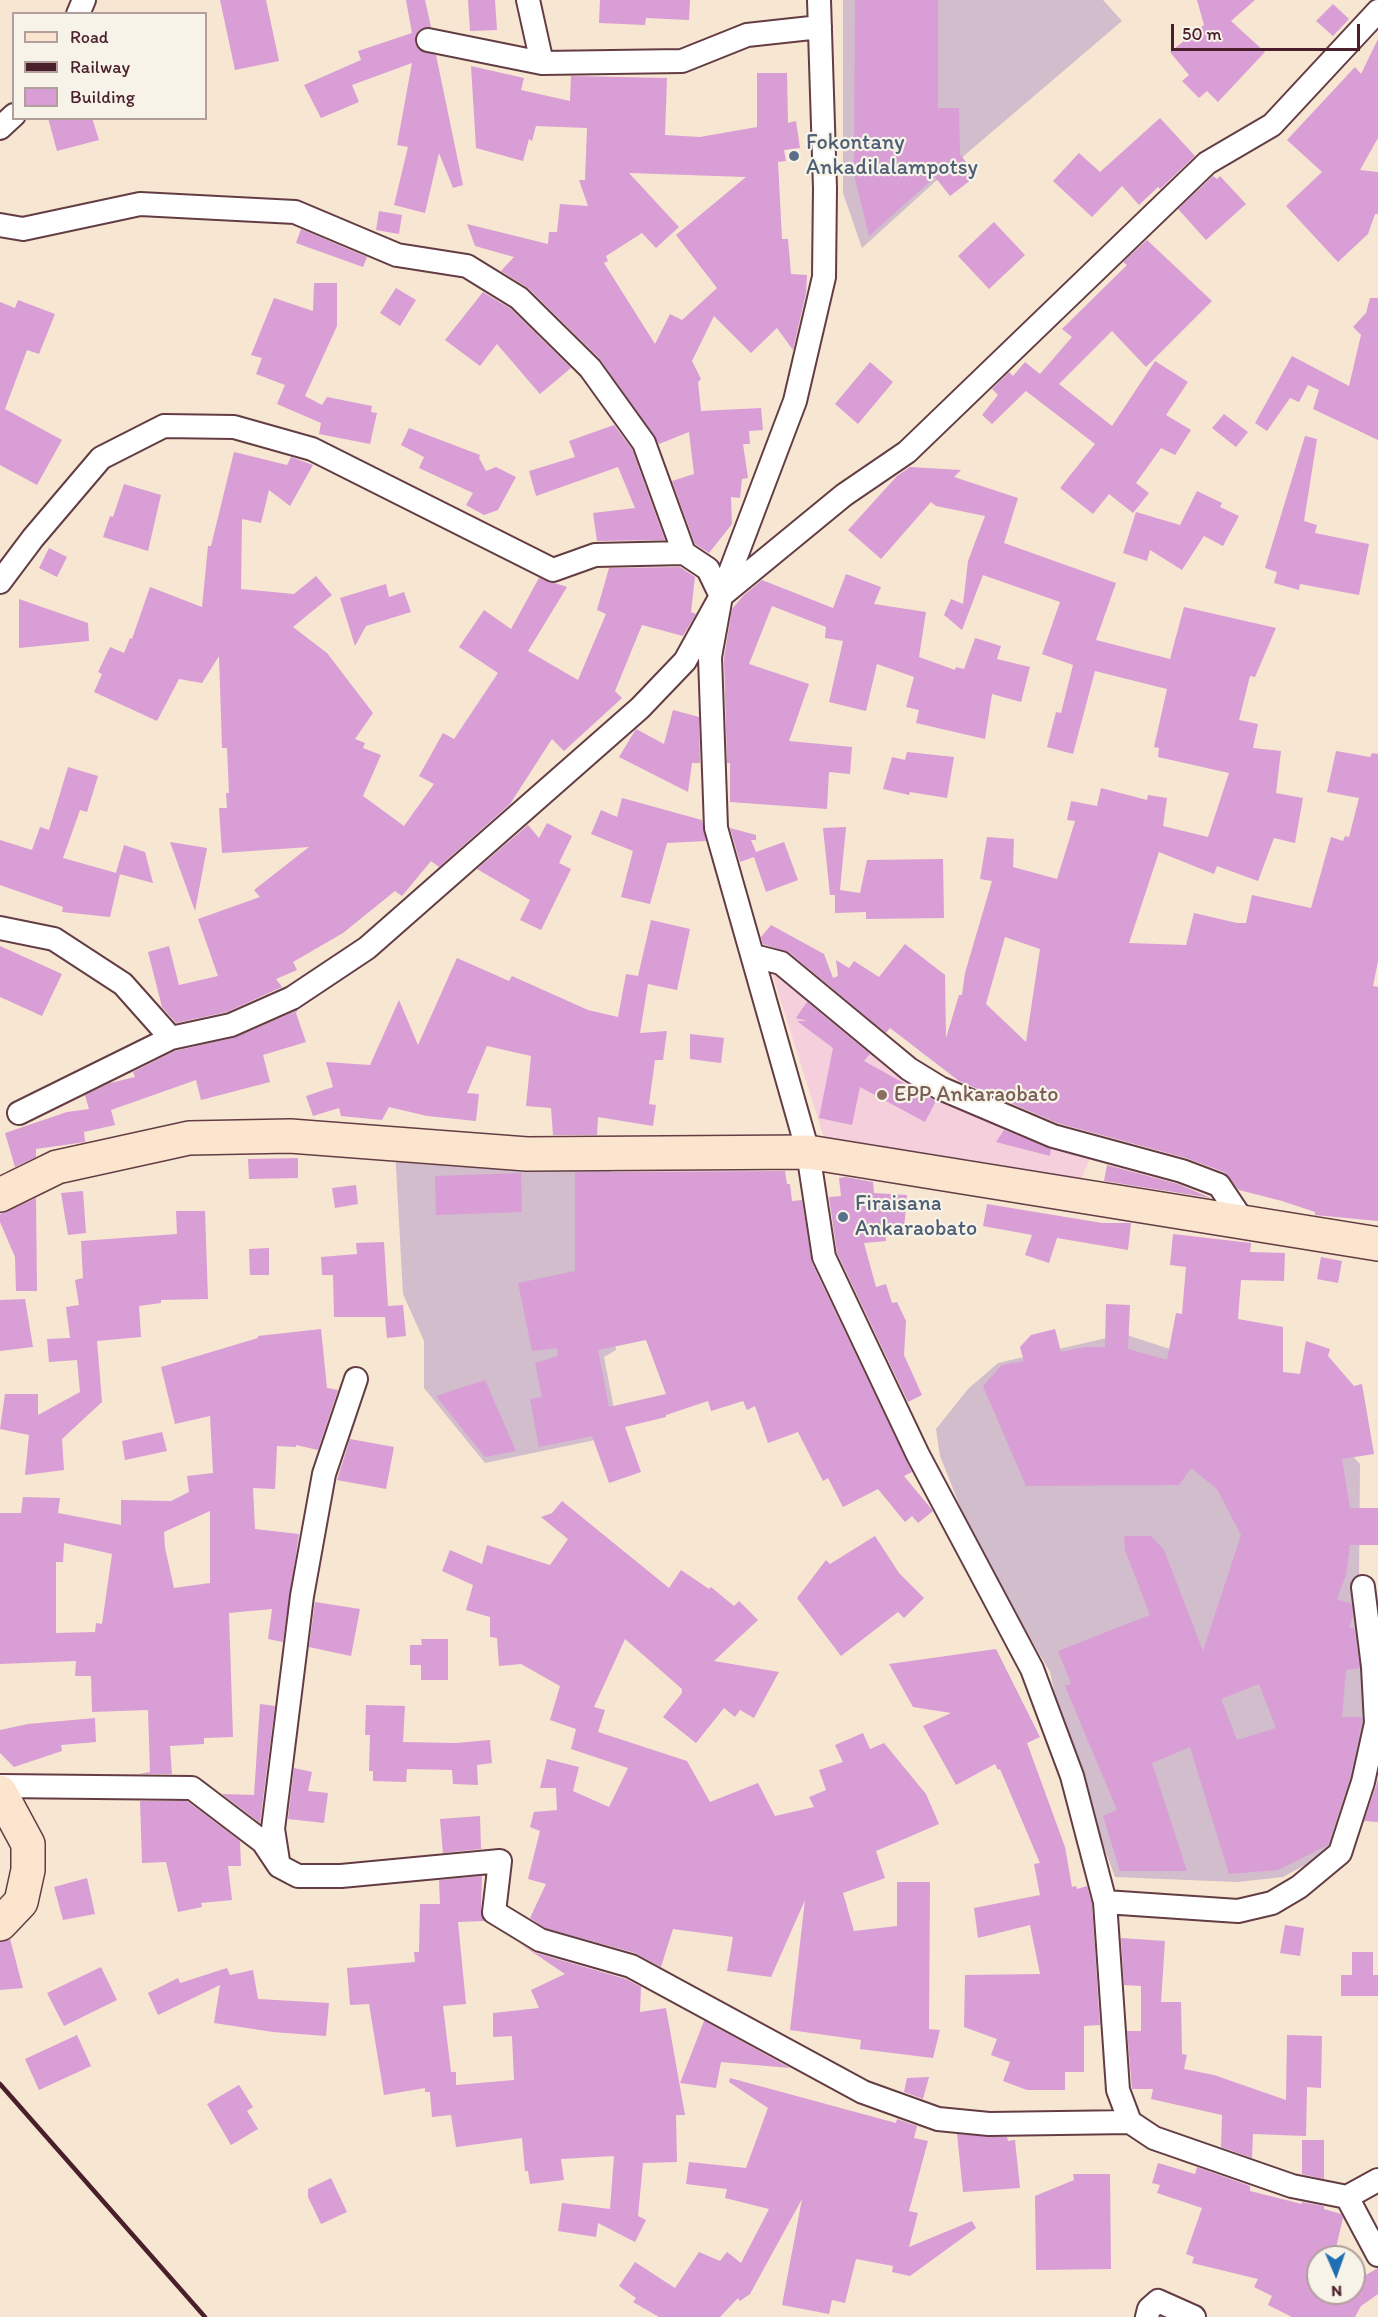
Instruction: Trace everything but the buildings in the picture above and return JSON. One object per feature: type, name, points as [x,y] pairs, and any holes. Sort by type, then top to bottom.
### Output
[{"type":"street","points":[[528,0],[542,63]]},
{"type":"street","points":[[19,1113],[171,1038],[231,1024],[292,998],[367,948],[640,708],[685,661],[721,596],[795,401],[824,277],[825,188],[819,0]]},
{"type":"street","points":[[721,596],[844,495],[907,452],[1207,163],[1272,125],[1378,11]]},
{"type":"street","points":[[428,40],[542,63],[682,61],[747,35],[820,27]]},
{"type":"street","points":[[0,128],[12,117]]},
{"type":"street","points":[[0,225],[23,230],[140,204],[295,213],[340,229],[397,255],[467,266],[519,298],[590,368],[644,443],[684,553]]},
{"type":"street","points":[[0,582],[33,538],[101,458],[164,426],[234,427],[312,449],[553,570],[594,555],[684,553],[708,569],[721,596],[710,657],[716,828],[808,1152],[824,1257],[918,1455],[1032,1669],[1072,1776],[1105,1902],[1118,2090],[1130,2122]]},
{"type":"street","points":[[0,928],[54,939],[123,984],[171,1038]]},
{"type":"street","points":[[754,956],[781,963],[909,1069],[940,1088],[1053,1136],[1182,1171],[1219,1185],[1242,1221]]},
{"type":"street","points":[[0,1195],[57,1167],[189,1138],[290,1136],[527,1154],[808,1152],[1378,1244]]},
{"type":"street","points":[[279,1866],[273,1829],[302,1596],[324,1474],[356,1379]]},
{"type":"street","points":[[1105,1902],[1238,1911],[1272,1904],[1299,1887],[1340,1853],[1363,1782],[1376,1723],[1373,1667],[1363,1587]]},
{"type":"street","points":[[0,1786],[192,1788],[263,1842],[279,1866],[298,1876],[341,1876],[500,1861],[494,1912],[540,1940],[632,1966],[863,2092],[938,2119],[989,2124],[1130,2122],[1154,2138],[1281,2182],[1347,2197],[1378,2180]]},
{"type":"street","points":[[0,1792],[28,1844],[28,1870],[21,1902],[0,1924]]},
{"type":"street","points":[[1347,2197],[1378,2255]]},
{"type":"street","points":[[1147,2317],[1149,2309],[1158,2301],[1194,2317]]},
{"type":"shaded area","points":[[843,0],[1103,0],[1122,21],[959,160],[862,248],[843,193]]},
{"type":"shaded area","name":"EPP Ankaraobato","points":[[772,973],[881,1057],[1091,1156],[1079,1184],[825,1141]]},
{"type":"shaded area","points":[[395,1149],[611,1162],[607,1273],[616,1350],[604,1357],[619,1435],[485,1463],[424,1388],[424,1341],[403,1294]]},
{"type":"shaded area","points":[[1124,1334],[1288,1388],[1360,1464],[1359,1579],[1372,1716],[1340,1846],[1283,1877],[1237,1882],[1115,1877],[1065,1740],[1050,1672],[973,1539],[940,1456],[936,1429],[968,1389],[998,1363]]},
{"type":"railway","points":[[0,2084],[205,2317]]},
{"type":"place","name":"Fokontany Ankadilalampotsy","points":[[794,156]]},
{"type":"place","name":"EPP Ankaraobato","points":[[882,1095]]},
{"type":"place","name":"Firaisana Ankaraobato","points":[[843,1217]]}]
